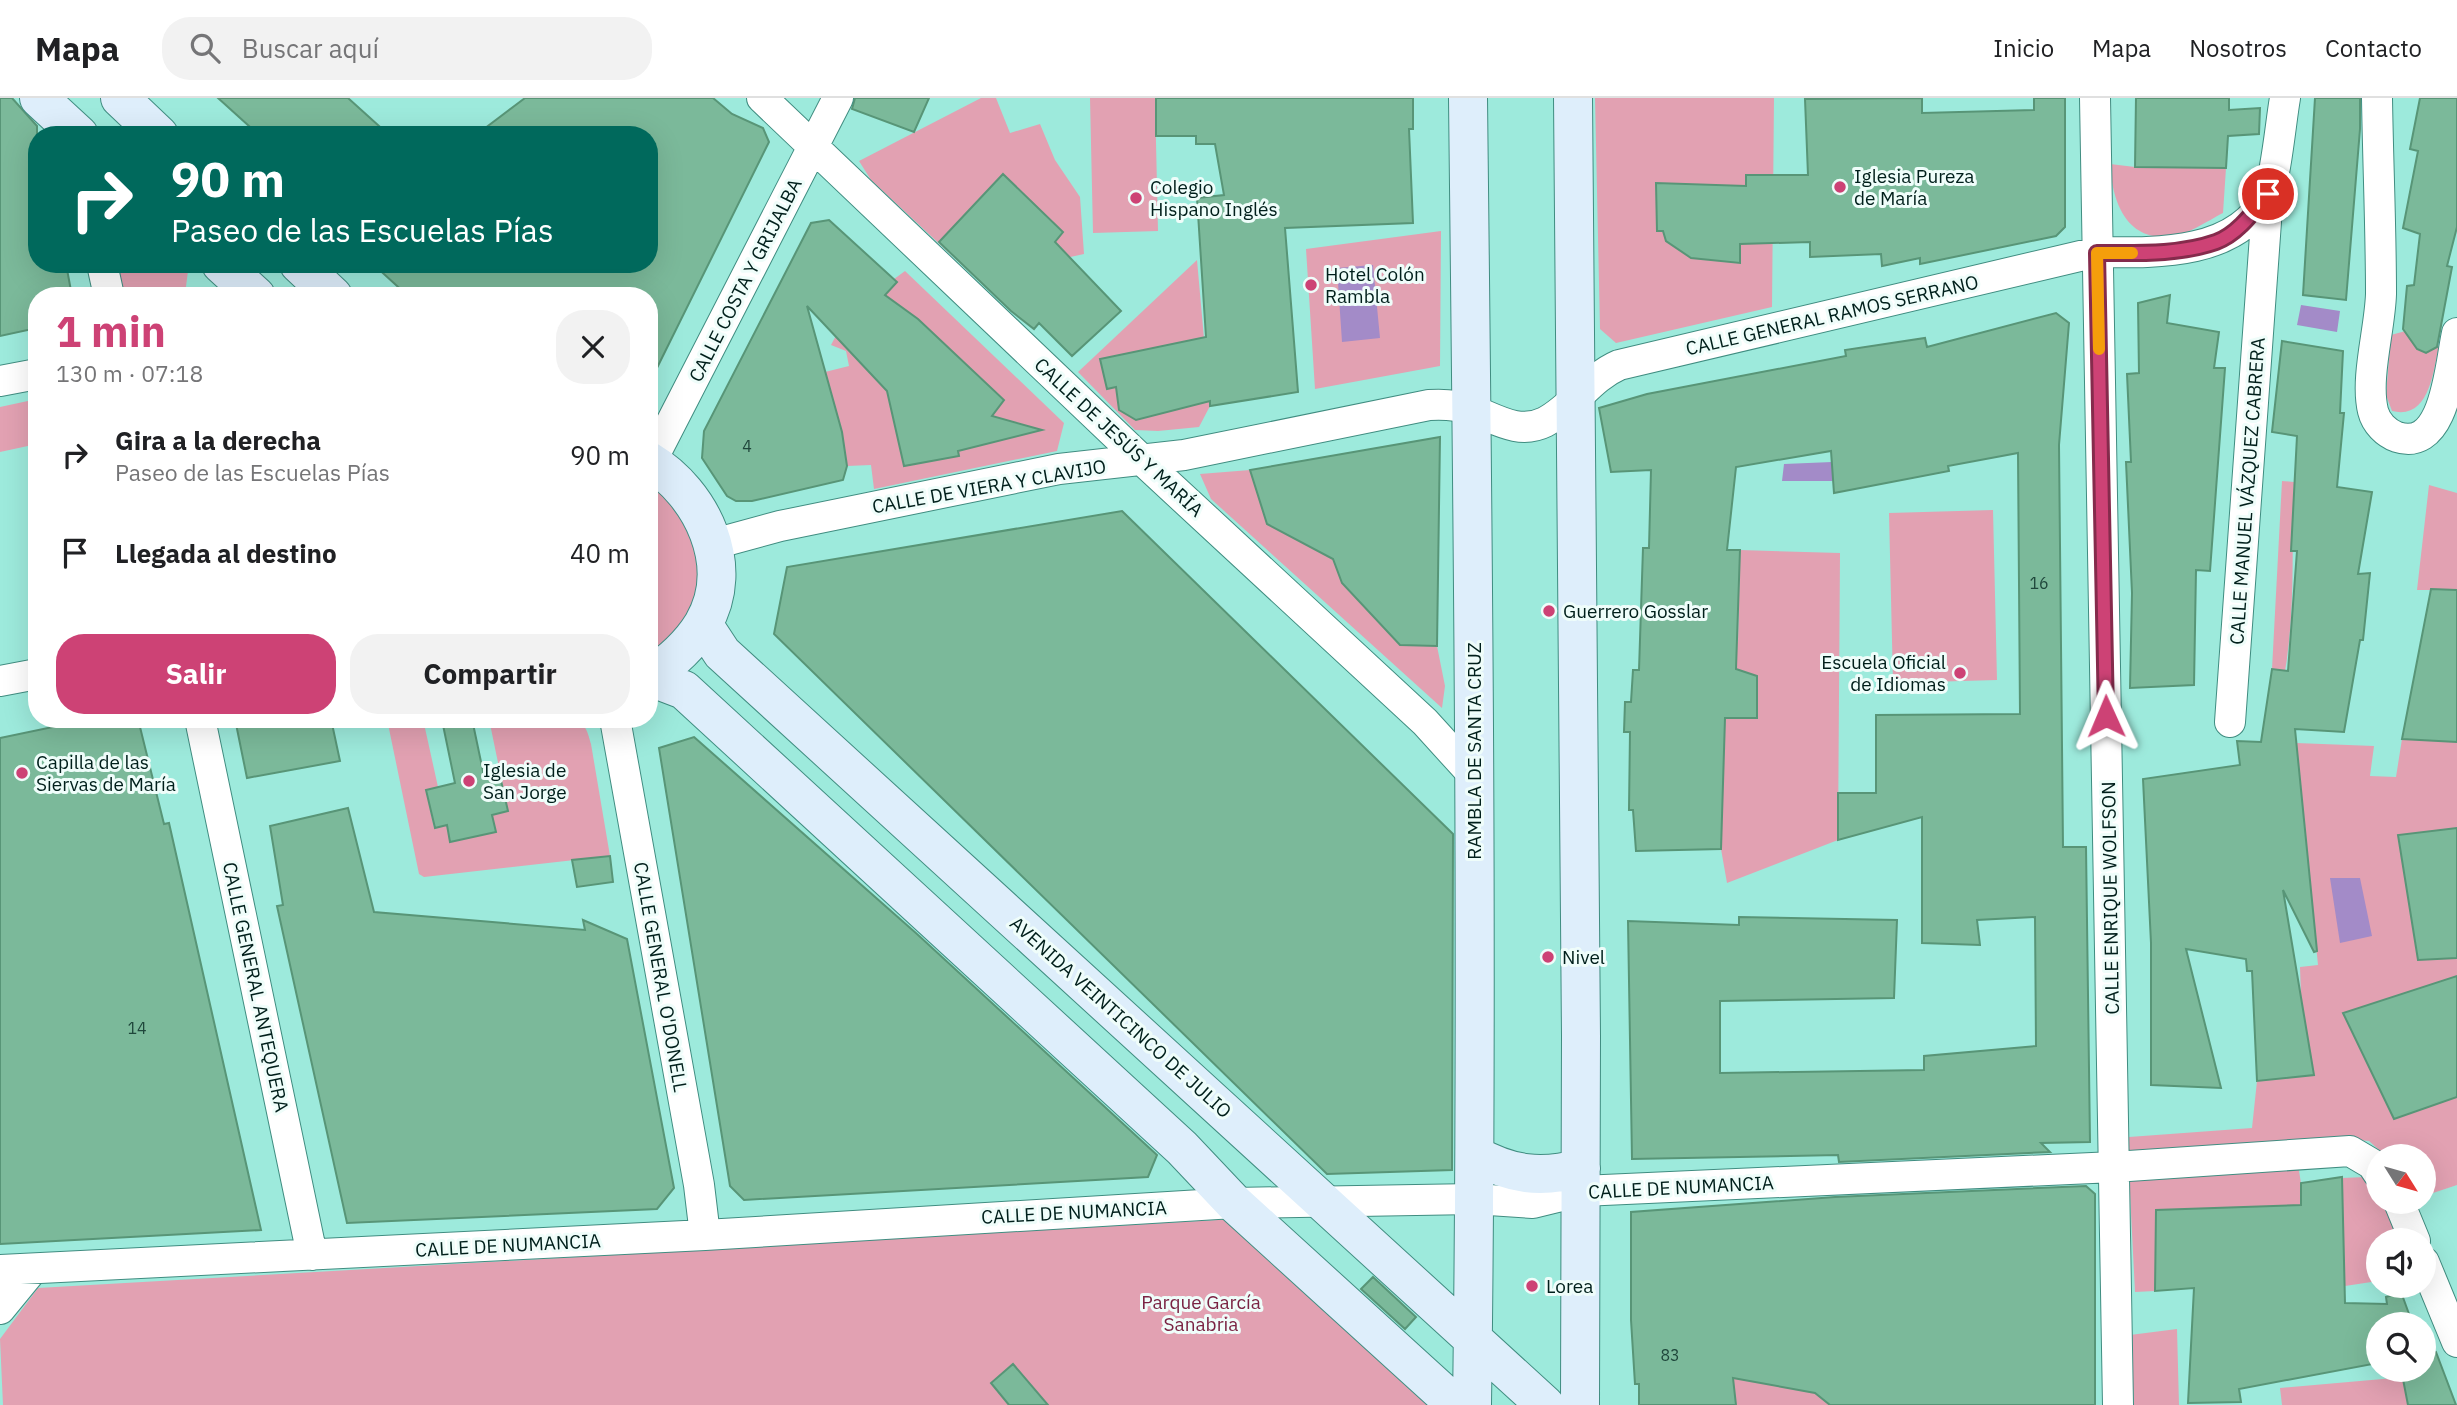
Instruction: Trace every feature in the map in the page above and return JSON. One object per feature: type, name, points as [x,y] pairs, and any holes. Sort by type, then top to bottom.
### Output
[{"type":"main road","points":[[39,98],[69,126]]},
{"type":"main road","points":[[120,98],[150,126]]},
{"type":"main road","name":"RAMBLA DE SANTA CRUZ","points":[[1468,98],[1475,777],[1472,1405]]},
{"type":"main road","points":[[1573,98],[1581,1179],[1580,1405]]},
{"type":"main road","points":[[231,273],[246,287]]},
{"type":"main road","points":[[309,273],[323,287]]},
{"type":"main road","points":[[658,467],[676,481],[696,503],[714,544],[715,581],[703,624],[679,655],[658,671]]},
{"type":"main road","name":"AVENIDA VEINTICINCO DE JULIO","points":[[703,624],[722,653],[1545,1405]]},
{"type":"main road","points":[[658,680],[684,690],[1182,1148],[1234,1203],[1456,1405]]},
{"type":"main road","points":[[1475,1155],[1496,1167],[1521,1174],[1581,1179]]},
{"type":"street","name":"CALLE DE JESÚS Y MARÍA","points":[[762,98],[1142,460],[1425,722],[1475,777]]},
{"type":"street","name":"CALLE COSTA Y GRIJALBA","points":[[658,446],[838,98]]},
{"type":"street","name":"CALLE ENRIQUE WOLFSON","points":[[2095,98],[2118,1405]]},
{"type":"street","name":"CALLE MANUEL VÁZQUEZ CABRERA","points":[[2230,722],[2268,194],[2285,98]]},
{"type":"street","points":[[2377,98],[2381,297],[2372,389],[2373,411],[2381,426],[2393,435],[2409,441],[2424,435],[2440,418],[2457,333]]},
{"type":"street","points":[[2218,242],[2247,220],[2268,194]]},
{"type":"street","name":"CALLE GENERAL RAMOS SERRANO","points":[[1472,410],[1502,424],[1524,427],[1548,420],[1601,373],[1619,365],[2097,253],[2154,253],[2218,242]]},
{"type":"street","points":[[2218,242],[2246,242],[2255,247],[2263,260]]},
{"type":"street","points":[[0,381],[28,376]]},
{"type":"street","name":"CALLE DE VIERA Y CLAVIJO","points":[[714,544],[780,526],[1059,469],[1184,455],[1429,405],[1472,410]]},
{"type":"street","points":[[0,681],[28,676]]},
{"type":"street","name":"CALLE GENERAL ANTEQUERA","points":[[203,728],[312,1255]]},
{"type":"street","name":"CALLE GENERAL O'DONELL","points":[[617,728],[699,1185],[705,1235]]},
{"type":"street","name":"CALLE DE NUMANCIA","points":[[0,1270],[705,1235],[1234,1203],[1474,1199],[1546,1202],[1581,1179],[2115,1167],[2350,1151],[2366,1160]]},
{"type":"street","points":[[0,1309],[32,1270]]},
{"type":"street","points":[[2436,1291],[2457,1342]]},
{"type":"green space","points":[[981,98],[996,98],[1010,133],[1040,124],[1055,160],[1080,197],[1084,254],[1052,261],[1008,308],[871,180],[859,161]]},
{"type":"green space","points":[[1090,98],[1155,98],[1158,231],[1093,233]]},
{"type":"green space","points":[[1595,98],[1774,98],[1772,307],[1616,343],[1600,329]]},
{"type":"green space","points":[[2110,164],[2135,167],[2226,168],[2223,213],[2188,232],[2174,236],[2152,236],[2140,231],[2123,214],[2118,203]]},
{"type":"green space","points":[[1441,231],[1440,366],[1315,389],[1306,249]]},
{"type":"green space","points":[[1197,260],[1210,406],[1199,427],[1135,430],[1078,372]]},
{"type":"green space","points":[[905,271],[1064,423],[1057,451],[874,489],[871,465],[847,466],[825,372],[849,366],[846,351],[831,345],[848,313]]},
{"type":"green space","points":[[120,273],[188,273],[186,287],[122,287]]},
{"type":"green space","points":[[2409,330],[2413,344],[2425,353],[2439,346],[2431,381],[2422,402],[2404,412],[2392,411],[2386,395],[2391,335]]},
{"type":"green space","points":[[28,401],[28,446],[0,452],[0,407]]},
{"type":"green space","points":[[1250,470],[1268,524],[1333,559],[1342,583],[1400,645],[1437,646],[1445,686],[1442,708],[1211,499],[1200,474]]},
{"type":"green space","points":[[2282,481],[2294,482],[2292,600],[2285,671],[2272,669]]},
{"type":"green space","points":[[2429,485],[2457,493],[2457,590],[2417,590]]},
{"type":"green space","points":[[658,487],[688,515],[702,583],[692,617],[658,653]]},
{"type":"green space","points":[[1993,510],[1997,680],[1893,683],[1889,513]]},
{"type":"green space","points":[[1740,550],[1840,553],[1838,840],[1727,883],[1721,849],[1722,718],[1757,718],[1757,676],[1717,662],[1718,642],[1738,642]]},
{"type":"green space","points":[[389,728],[425,728],[438,787],[426,790],[434,828],[447,825],[450,842],[496,831],[492,815],[508,811],[491,728],[585,728],[591,744],[610,856],[424,877],[419,874]]},
{"type":"green space","points":[[2402,739],[2457,742],[2457,1185],[2436,1192],[2436,1144],[2372,1144],[2369,1141],[2340,1138],[2129,1155],[2129,1137],[2252,1128],[2257,1081],[2314,1075],[2301,996],[2300,967],[2318,965],[2296,743],[2374,746],[2370,776],[2396,777]]},
{"type":"green space","points":[[2298,1165],[2301,1183],[2301,1298],[2276,1206],[2156,1210],[2155,1291],[2135,1292],[2129,1173]]},
{"type":"green space","points":[[2366,1177],[2366,1214],[2388,1214],[2394,1228],[2366,1228],[2366,1283],[2345,1286],[2342,1178]]},
{"type":"green space","name":"Parque García Sanabria","points":[[1235,1219],[1438,1405],[3,1405],[0,1339],[38,1288]]},
{"type":"green space","points":[[1707,1323],[1735,1378],[1815,1393],[1830,1405],[1736,1405]]},
{"type":"green space","points":[[2177,1329],[2179,1405],[2134,1405],[2130,1335]]},
{"type":"green space","points":[[2366,1380],[2404,1382],[2408,1405],[2282,1405],[2280,1388]]},
{"type":"shaded area","points":[[1373,265],[1380,338],[1342,342],[1337,268]]},
{"type":"shaded area","points":[[2301,305],[2340,311],[2337,332],[2297,325]]},
{"type":"shaded area","points":[[1832,462],[1833,481],[1782,481],[1784,464]]},
{"type":"shaded area","points":[[2330,878],[2360,878],[2372,936],[2340,943]]},
{"type":"building","points":[[0,98],[12,98],[37,126],[28,126],[28,273],[68,273],[70,287],[28,287],[28,330],[0,336]]},
{"type":"building","points":[[218,98],[348,98],[379,126],[249,126]]},
{"type":"building","points":[[525,98],[713,98],[732,114],[763,128],[769,142],[658,366],[658,287],[398,287],[383,273],[658,273],[658,126],[488,126]]},
{"type":"building","points":[[855,98],[929,98],[914,132],[852,109]]},
{"type":"building","points":[[1156,98],[1413,98],[1413,129],[1409,129],[1413,223],[1285,228],[1298,392],[1210,406],[1210,401],[1136,420],[1119,410],[1116,387],[1107,389],[1100,359],[1206,337],[1197,198],[1224,195],[1215,144],[1196,144],[1196,136],[1156,136]]},
{"type":"building","points":[[1922,98],[1922,113],[2034,110],[2034,98],[2065,98],[2065,227],[2056,236],[1920,264],[1920,258],[1882,266],[1881,254],[1810,257],[1810,242],[1740,244],[1740,263],[1691,258],[1666,241],[1663,231],[1657,231],[1656,183],[1746,186],[1746,175],[1808,175],[1805,99]]},
{"type":"building","points":[[2136,98],[2229,98],[2229,110],[2260,108],[2259,134],[2228,136],[2226,168],[2135,167]]},
{"type":"building","points":[[2315,98],[2360,98],[2360,129],[2346,300],[2303,295]]},
{"type":"building","points":[[2420,98],[2457,98],[2457,227],[2447,266],[2452,267],[2437,347],[2426,353],[2417,349],[2403,329],[2407,286],[2414,285],[2420,234],[2403,228],[2418,151],[2410,149]]},
{"type":"building","points":[[1003,174],[1063,232],[1055,242],[1121,311],[1072,356],[1039,323],[1034,329],[1011,311],[939,242]]},
{"type":"building","points":[[829,220],[897,282],[885,295],[918,319],[1004,400],[992,416],[1042,430],[958,451],[959,456],[904,466],[887,391],[807,306],[842,432],[847,466],[843,480],[752,501],[736,501],[727,496],[702,458],[704,431],[811,223]]},
{"type":"building","points":[[2170,295],[2167,323],[2219,332],[2214,368],[2225,368],[2210,571],[2196,570],[2194,685],[2130,688],[2132,593],[2126,462],[2131,462],[2127,374],[2139,373],[2138,303]]},
{"type":"building","points":[[2056,313],[2069,323],[2059,445],[2063,847],[2086,847],[2090,1142],[2041,1143],[2050,1152],[1839,1162],[1838,1155],[1632,1159],[1628,921],[1739,925],[1739,917],[1897,920],[1894,998],[1720,1001],[1720,1073],[1924,1070],[1924,1056],[2036,1046],[2035,917],[1977,920],[1980,945],[1922,943],[1922,817],[1838,840],[1838,793],[1876,793],[1876,715],[2020,714],[2018,453],[1948,466],[1949,471],[1834,493],[1831,451],[1736,467],[1727,550],[1740,550],[1736,669],[1757,676],[1757,718],[1725,718],[1721,849],[1636,851],[1633,810],[1629,810],[1630,732],[1624,732],[1625,702],[1631,702],[1633,670],[1639,670],[1643,548],[1649,548],[1651,470],[1611,472],[1599,408],[1647,394],[1846,356],[1845,350],[1925,338],[1927,347]]},
{"type":"building","points":[[2282,341],[2343,351],[2340,413],[2344,413],[2337,487],[2372,492],[2358,574],[2370,573],[2363,640],[2360,640],[2344,732],[2295,729],[2317,951],[2314,952],[2283,890],[2314,1075],[2257,1081],[2252,971],[2247,971],[2246,959],[2186,949],[2221,1088],[2151,1085],[2151,943],[2143,779],[2240,765],[2237,741],[2261,742],[2272,669],[2288,671],[2297,551],[2291,551],[2297,436],[2272,432]]},
{"type":"building","points":[[1440,437],[1437,646],[1400,645],[1342,583],[1333,559],[1267,524],[1250,470]]},
{"type":"building","points":[[1122,511],[1453,834],[1452,1170],[1327,1174],[774,634],[787,567]]},
{"type":"building","points":[[2431,589],[2457,590],[2457,742],[2402,739]]},
{"type":"building","points":[[48,728],[140,728],[164,824],[169,823],[261,1230],[0,1244],[0,738]]},
{"type":"building","points":[[237,728],[333,728],[340,761],[247,778]]},
{"type":"building","name":"Iglesia de San Jorge","points":[[444,728],[474,728],[484,776],[499,772],[508,811],[492,815],[496,832],[450,842],[447,825],[435,828],[426,790],[455,783]]},
{"type":"building","points":[[694,737],[917,934],[1157,1155],[1148,1177],[744,1200],[730,1186],[659,748]]},
{"type":"building","points":[[348,808],[374,912],[585,930],[583,920],[627,939],[674,1188],[657,1209],[347,1223],[277,906],[283,905],[270,826]]},
{"type":"building","points":[[2457,828],[2457,958],[2418,960],[2398,835]]},
{"type":"building","points":[[610,856],[613,882],[577,887],[572,860]]},
{"type":"building","points":[[2457,976],[2457,1097],[2394,1119],[2343,1013]]},
{"type":"building","points":[[2342,1177],[2345,1303],[2387,1304],[2386,1298],[2403,1298],[2408,1312],[2366,1312],[2366,1365],[2239,1389],[2241,1402],[2188,1403],[2194,1288],[2155,1291],[2156,1210],[2301,1205],[2301,1183]]},
{"type":"building","points":[[2086,1186],[2095,1194],[2095,1405],[1830,1405],[1815,1393],[1733,1378],[1736,1405],[1639,1405],[1631,1320],[1631,1212],[1835,1197]]},
{"type":"building","points":[[1373,1277],[1416,1317],[1405,1329],[1361,1289]]},
{"type":"building","points":[[2436,1352],[2456,1405],[2408,1405],[2404,1382],[2436,1382]]},
{"type":"building","points":[[1013,1364],[1048,1405],[1009,1405],[991,1383]]},
{"type":"slow traffic","points":[[2099,349],[2097,253],[2132,253]]},
{"type":"place","name":"Iglesia Pureza de María","points":[[1840,187]]},
{"type":"place","name":"Colegio Hispano Inglés","points":[[1136,198]]},
{"type":"place","name":"Hotel Colón Rambla","points":[[1311,285]]},
{"type":"place","name":"Guerrero Gosslar","points":[[1549,611]]},
{"type":"place","name":"Escuela Oficial de Idiomas","points":[[1960,673]]},
{"type":"place","name":"Capilla de las Siervas de María","points":[[22,773]]},
{"type":"place","name":"Iglesia de San Jorge","points":[[469,781]]},
{"type":"place","name":"Nivel","points":[[1548,957]]},
{"type":"place","name":"Lorea","points":[[1532,1286]]},
{"type":"route","points":[[2106,716],[2097,253],[2154,253],[2218,242],[2247,220],[2268,194]]}]
